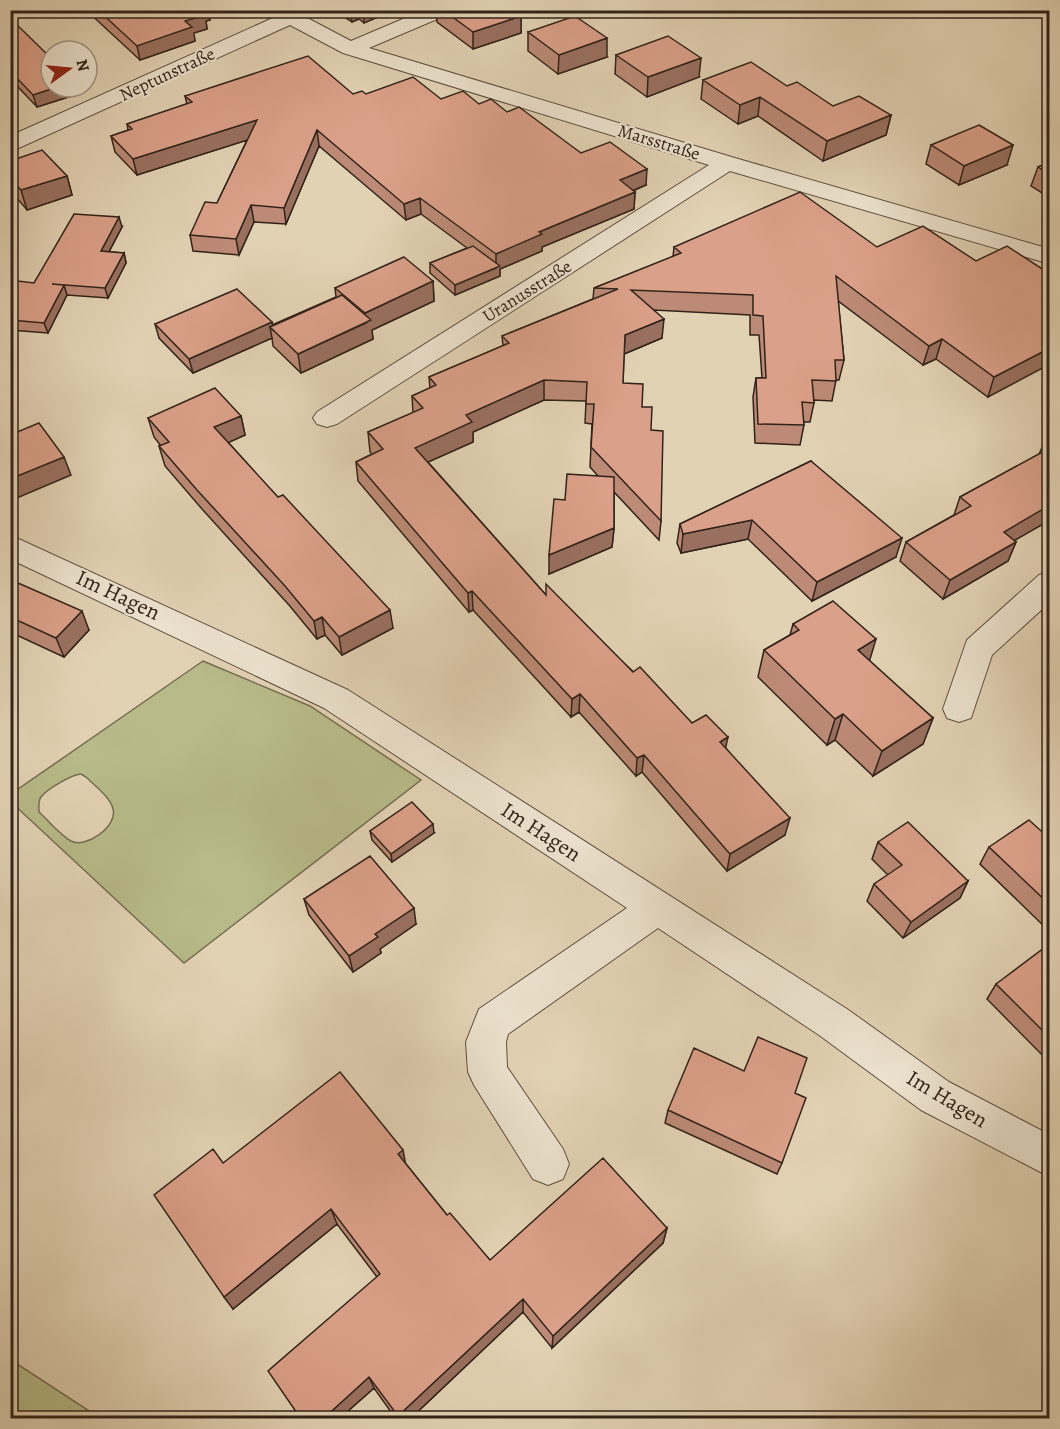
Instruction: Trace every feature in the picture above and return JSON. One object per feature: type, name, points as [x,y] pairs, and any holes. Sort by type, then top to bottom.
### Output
[{"type":"street","points":[[350,49],[442,10]]},
{"type":"street","name":"Marsstraße","points":[[283,14],[350,49],[727,164],[1050,257]]},
{"type":"street","name":"Neptunstraße","points":[[10,145],[283,14]]},
{"type":"street","name":"Uranusstraße","points":[[327,418],[727,164]]},
{"type":"street","name":"Im Hagen","points":[[10,546],[336,699],[833,1023],[935,1096],[1050,1157]]},
{"type":"street","points":[[959,709],[978,649],[1050,583]]},
{"type":"street","points":[[548,1164],[488,1072],[486,1042],[493,1022],[657,908]]},
{"type":"green space","points":[[203,661],[310,706],[421,780],[184,963],[11,802],[11,794]],"holes":[[[81,774],[109,800],[113,816],[106,829],[100,834],[85,842],[77,843],[62,835],[39,812],[39,802],[44,794],[54,786],[77,775]]]},
{"type":"green space","points":[[11,1360],[100,1418],[11,1418]]},
{"type":"building","points":[[98,10],[200,10],[205,15],[185,21],[192,27],[137,46]]},
{"type":"building","points":[[443,10],[513,10],[521,16],[473,32]]},
{"type":"building","points":[[575,16],[607,38],[559,55],[528,32]]},
{"type":"building","points":[[10,18],[39,46],[39,93],[33,95],[14,75],[10,76]]},
{"type":"building","points":[[668,36],[701,58],[648,77],[616,55]]},
{"type":"building","points":[[308,56],[353,94],[362,91],[366,94],[413,77],[441,99],[463,91],[479,104],[491,99],[507,112],[519,107],[581,153],[610,142],[647,169],[620,180],[635,192],[539,232],[542,234],[496,254],[420,198],[404,204],[317,130],[284,208],[251,205],[236,239],[190,235],[205,202],[217,203],[257,120],[133,159],[111,136],[132,129],[127,124],[192,102],[185,96]]},
{"type":"building","points":[[751,62],[787,86],[797,82],[833,106],[859,96],[891,115],[827,141],[760,97],[740,105],[703,80]]},
{"type":"building","points":[[979,125],[1013,145],[964,166],[931,145]]},
{"type":"building","points":[[42,150],[67,176],[21,190],[10,178],[10,161]]},
{"type":"building","points":[[1050,162],[1050,175],[1038,167]]},
{"type":"building","points":[[800,192],[877,247],[923,226],[976,261],[1007,246],[1050,274],[1050,348],[994,377],[942,339],[929,346],[836,276],[844,360],[835,360],[836,381],[812,380],[814,403],[802,402],[804,425],[758,424],[756,378],[766,378],[763,316],[753,315],[753,295],[631,290],[664,319],[625,335],[623,383],[643,384],[642,407],[652,407],[651,430],[663,431],[661,521],[591,447],[594,404],[586,404],[587,382],[544,380],[466,415],[472,422],[415,448],[546,595],[546,584],[633,672],[640,667],[692,723],[706,715],[728,737],[720,742],[790,818],[730,854],[644,755],[637,758],[580,694],[572,699],[472,591],[468,593],[356,462],[383,449],[368,432],[423,408],[412,396],[436,385],[429,377],[509,343],[502,336],[618,289],[594,288],[681,253],[674,247]]},
{"type":"building","points":[[74,214],[119,217],[101,251],[124,253],[105,288],[52,284],[64,285],[44,323],[10,320],[10,293],[18,281],[34,283]]},
{"type":"building","points":[[473,246],[500,266],[455,285],[430,263]]},
{"type":"building","points":[[404,257],[433,281],[365,313],[335,288]]},
{"type":"building","points":[[237,289],[272,322],[189,359],[155,324]]},
{"type":"building","points":[[342,295],[371,320],[298,354],[270,327]]},
{"type":"building","points":[[215,388],[241,416],[214,427],[278,497],[283,495],[390,610],[339,637],[322,617],[314,621],[159,446],[169,442],[148,418]]},
{"type":"building","points":[[39,423],[64,457],[10,479],[10,435]]},
{"type":"building","points":[[1050,448],[1050,505],[1004,532],[1016,542],[950,580],[906,542],[971,506],[960,497]]},
{"type":"building","points":[[811,461],[902,538],[817,582],[752,520],[683,534],[680,524]]},
{"type":"building","points":[[567,474],[614,477],[614,528],[549,555],[554,499],[565,500]]},
{"type":"building","points":[[18,583],[82,611],[56,638],[10,617],[10,590]]},
{"type":"building","points":[[833,601],[876,639],[858,650],[933,718],[882,751],[843,714],[835,719],[764,650],[799,630],[793,624]]},
{"type":"building","points":[[412,802],[433,824],[391,854],[370,831]]},
{"type":"building","points":[[1029,820],[1050,839],[1050,905],[989,847]]},
{"type":"building","points":[[908,822],[968,881],[911,922],[874,884],[902,865],[878,842]]},
{"type":"building","points":[[370,856],[414,908],[375,934],[378,937],[349,956],[304,899]]},
{"type":"building","points":[[1044,948],[1050,953],[1050,1038],[996,984]]},
{"type":"building","points":[[758,1037],[807,1058],[795,1093],[806,1098],[782,1163],[668,1110],[694,1048],[744,1071]]},
{"type":"building","points":[[340,1072],[403,1150],[398,1154],[447,1215],[450,1213],[490,1260],[603,1158],[667,1228],[553,1336],[523,1299],[398,1416],[369,1377],[323,1419],[301,1419],[268,1371],[380,1274],[331,1209],[224,1297],[154,1195],[213,1149],[223,1163]]}]
